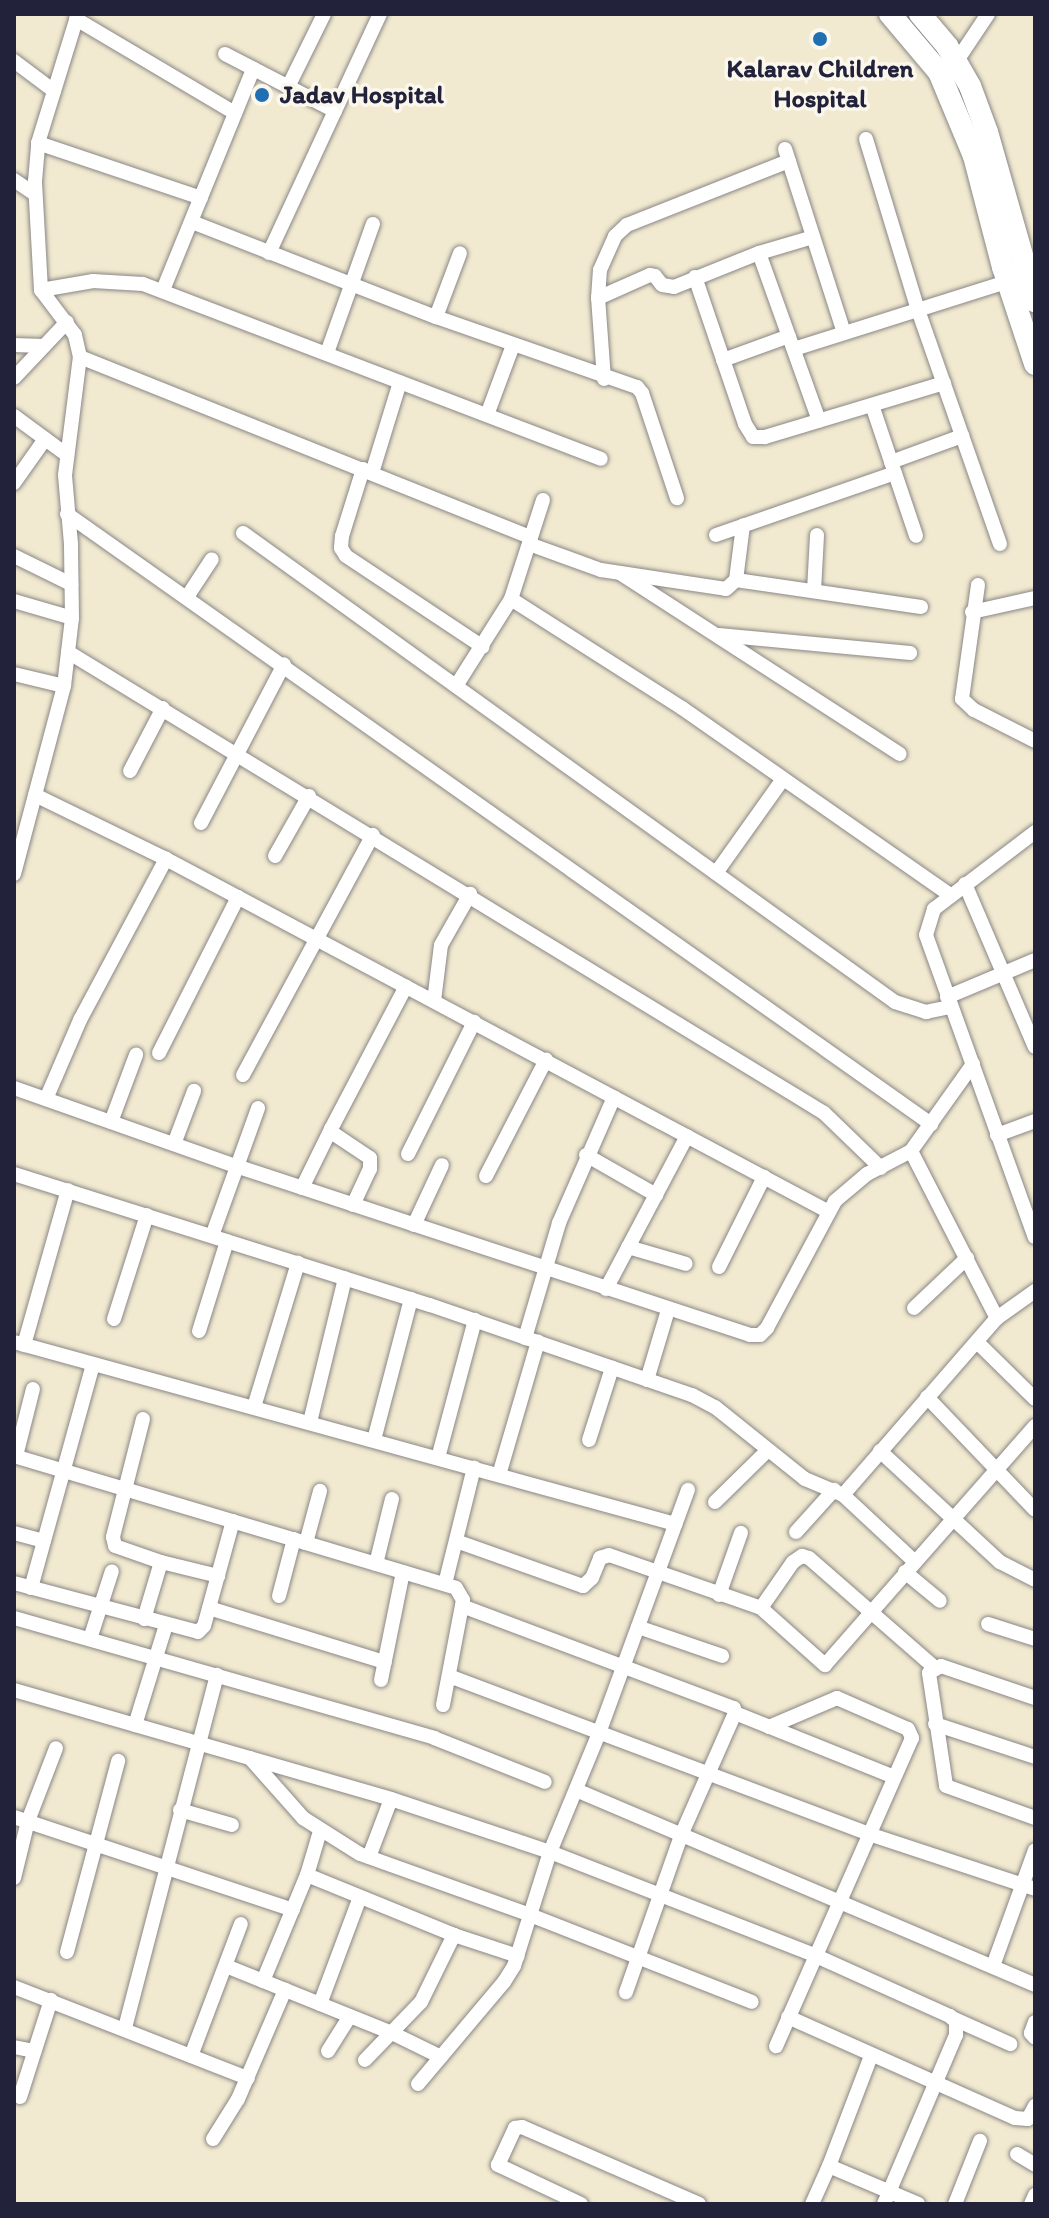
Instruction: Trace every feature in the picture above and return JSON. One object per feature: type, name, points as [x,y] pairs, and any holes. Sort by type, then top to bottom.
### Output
[{"type":"main road","points":[[890,14],[939,72],[974,156],[1007,282],[1035,364]]},
{"type":"main road","points":[[920,14],[970,86],[1027,254],[1035,301]]},
{"type":"street","points":[[288,87],[324,14]]},
{"type":"street","points":[[269,253],[380,14]]},
{"type":"street","points":[[956,62],[988,14]]},
{"type":"street","points":[[14,874],[64,686],[72,618],[67,455],[80,357],[79,346],[67,322],[41,290],[35,194],[38,143],[77,16],[235,113]]},
{"type":"street","points":[[225,54],[335,111]]},
{"type":"street","points":[[14,61],[54,91]]},
{"type":"street","points":[[163,290],[253,69]]},
{"type":"street","points":[[866,139],[918,310],[1000,544]]},
{"type":"street","points":[[38,143],[201,198]]},
{"type":"street","points":[[604,379],[598,298],[606,251],[627,225],[787,155],[844,333]]},
{"type":"street","points":[[14,180],[35,194]]},
{"type":"street","points":[[192,222],[436,317],[604,379],[629,384],[642,393],[677,498]]},
{"type":"street","points":[[327,353],[373,224]]},
{"type":"street","points":[[598,298],[650,275],[667,288],[759,253],[813,237]]},
{"type":"street","points":[[436,317],[460,253]]},
{"type":"street","points":[[759,253],[819,421]]},
{"type":"street","points":[[695,277],[745,424],[753,437],[759,438],[944,383]]},
{"type":"street","points":[[41,290],[118,280],[163,290],[601,459]]},
{"type":"street","points":[[723,360],[844,333],[1007,282]]},
{"type":"street","points":[[14,378],[67,322]]},
{"type":"street","points":[[14,345],[43,346]]},
{"type":"street","points":[[487,415],[513,345]]},
{"type":"street","points":[[80,357],[368,471],[601,570],[726,589],[736,580],[743,525]]},
{"type":"street","points":[[400,382],[342,536],[341,548],[346,556],[483,647]]},
{"type":"street","points":[[872,405],[916,536]]},
{"type":"street","points":[[14,416],[67,455]]},
{"type":"street","points":[[716,535],[893,468],[962,436]]},
{"type":"street","points":[[14,483],[45,439]]},
{"type":"street","points":[[456,686],[511,599],[543,500]]},
{"type":"street","points":[[67,514],[284,664],[931,1124]]},
{"type":"street","points":[[243,533],[895,1002],[926,1012],[1035,960]]},
{"type":"street","points":[[814,591],[817,535]]},
{"type":"street","points":[[14,556],[71,584]]},
{"type":"street","points":[[187,597],[212,559]]},
{"type":"street","points":[[620,573],[900,754]]},
{"type":"street","points":[[736,580],[921,607]]},
{"type":"street","points":[[978,585],[962,699],[965,706],[1035,741]]},
{"type":"street","points":[[972,612],[1035,598]]},
{"type":"street","points":[[511,599],[682,708],[950,895]]},
{"type":"street","points":[[14,601],[72,618]]},
{"type":"street","points":[[716,635],[910,653]]},
{"type":"street","points":[[68,652],[238,752],[824,1113],[881,1168]]},
{"type":"street","points":[[201,823],[284,664]]},
{"type":"street","points":[[14,674],[64,686]]},
{"type":"street","points":[[130,771],[163,708]]},
{"type":"street","points":[[716,873],[783,779]]},
{"type":"street","points":[[35,795],[166,859],[829,1212]]},
{"type":"street","points":[[275,856],[309,796]]},
{"type":"street","points":[[243,1075],[373,835]]},
{"type":"street","points":[[1033,839],[950,895],[934,909],[926,926],[928,946],[1035,1237]]},
{"type":"street","points":[[46,1099],[80,1020],[166,859]]},
{"type":"street","points":[[965,884],[1035,1047]]},
{"type":"street","points":[[434,1001],[441,945],[470,894]]},
{"type":"street","points":[[159,1053],[238,897]]},
{"type":"street","points":[[302,1188],[406,986]]},
{"type":"street","points":[[408,1154],[474,1022]]},
{"type":"street","points":[[111,1122],[136,1055]]},
{"type":"street","points":[[486,1176],[546,1060]]},
{"type":"street","points":[[14,1088],[236,1166],[668,1310],[736,1332],[760,1335],[767,1328],[829,1212],[852,1184],[911,1151],[973,1064]]},
{"type":"street","points":[[174,1144],[194,1091]]},
{"type":"street","points":[[499,1475],[531,1340],[544,1268],[586,1155],[614,1097]]},
{"type":"street","points":[[199,1331],[236,1166],[258,1108]]},
{"type":"street","points":[[997,1135],[1035,1121]]},
{"type":"street","points":[[331,1129],[370,1158],[370,1169],[353,1205]]},
{"type":"street","points":[[606,1289],[687,1136]]},
{"type":"street","points":[[911,1151],[997,1318]]},
{"type":"street","points":[[586,1155],[656,1195]]},
{"type":"street","points":[[414,1225],[442,1165]]},
{"type":"street","points":[[14,1174],[475,1320],[715,1407],[805,1479],[838,1493],[940,1601]]},
{"type":"street","points":[[719,1267],[764,1177]]},
{"type":"street","points":[[68,1190],[19,1344],[675,1524]]},
{"type":"street","points":[[114,1319],[147,1215]]},
{"type":"street","points":[[628,1247],[686,1264]]},
{"type":"street","points":[[914,1308],[967,1258]]},
{"type":"street","points":[[254,1407],[298,1263]]},
{"type":"street","points":[[310,1422],[345,1278]]},
{"type":"street","points":[[796,1532],[880,1451],[997,1318],[1035,1291]]},
{"type":"street","points":[[374,1440],[411,1299]]},
{"type":"street","points":[[647,1380],[668,1310]]},
{"type":"street","points":[[438,1458],[475,1320]]},
{"type":"street","points":[[977,1342],[1035,1399]]},
{"type":"street","points":[[31,1588],[93,1364]]},
{"type":"street","points":[[589,1440],[612,1368]]},
{"type":"street","points":[[33,1389],[15,1456],[445,1584],[462,1594],[443,1705]]},
{"type":"street","points":[[927,1397],[1035,1510]]},
{"type":"street","points":[[143,1419],[113,1537],[115,1546],[161,1562],[218,1576]]},
{"type":"street","points":[[456,1541],[583,1586],[592,1578],[604,1555],[658,1572],[761,1608],[825,1665],[950,1519],[1035,1426]]},
{"type":"street","points":[[715,1502],[768,1450]]},
{"type":"street","points":[[880,1451],[950,1519],[1009,1569],[1035,1580]]},
{"type":"street","points":[[445,1584],[474,1468]]},
{"type":"street","points":[[418,2084],[504,1982],[518,1956],[550,1852],[599,1733],[688,1490]]},
{"type":"street","points":[[279,1596],[320,1491]]},
{"type":"street","points":[[376,1564],[392,1499]]},
{"type":"street","points":[[14,1583],[166,1625],[202,1630],[233,1521]]},
{"type":"street","points":[[14,1533],[44,1541]]},
{"type":"street","points":[[719,1595],[741,1533]]},
{"type":"street","points":[[761,1608],[793,1562],[802,1556],[820,1565],[934,1667]]},
{"type":"street","points":[[144,1619],[161,1562]]},
{"type":"street","points":[[90,1639],[112,1571]]},
{"type":"street","points":[[381,1680],[403,1572]]},
{"type":"street","points":[[462,1606],[623,1668],[730,1704],[735,1713],[894,1777]]},
{"type":"street","points":[[209,1608],[385,1662]]},
{"type":"street","points":[[14,1618],[434,1738],[545,1782]]},
{"type":"street","points":[[988,1624],[1035,1639]]},
{"type":"street","points":[[135,1725],[166,1625]]},
{"type":"street","points":[[638,1627],[722,1656]]},
{"type":"street","points":[[1035,1698],[941,1666],[934,1667],[929,1673],[946,1786],[1035,1818]]},
{"type":"street","points":[[125,2028],[217,1675]]},
{"type":"street","points":[[449,1676],[869,1834],[1030,1887]]},
{"type":"street","points":[[14,1690],[391,1799],[550,1852],[814,1955],[1010,2044]]},
{"type":"street","points":[[769,1727],[828,1700],[847,1701],[911,1733],[776,2046]]},
{"type":"street","points":[[626,1992],[682,1833],[735,1713]]},
{"type":"street","points":[[935,1724],[1035,1757]]},
{"type":"street","points":[[14,1878],[21,1819],[56,1748]]},
{"type":"street","points":[[250,1758],[286,1802],[320,1831],[369,1857],[530,1915],[752,2002]]},
{"type":"street","points":[[67,1952],[118,1761]]},
{"type":"street","points":[[576,1790],[1035,1985]]},
{"type":"street","points":[[369,1857],[391,1799]]},
{"type":"street","points":[[180,1810],[232,1825]]},
{"type":"street","points":[[21,1819],[293,1910]]},
{"type":"street","points":[[263,1981],[307,1875],[320,1831]]},
{"type":"street","points":[[993,1966],[1030,1887],[1035,1850]]},
{"type":"street","points":[[307,1875],[454,1935],[518,1956]]},
{"type":"street","points":[[320,2004],[360,1897]]},
{"type":"street","points":[[191,2056],[241,1924]]},
{"type":"street","points":[[365,2060],[394,2034],[432,1987],[454,1935]]},
{"type":"street","points":[[226,1966],[394,2034],[441,2057]]},
{"type":"street","points":[[14,1987],[248,2078]]},
{"type":"street","points":[[213,2139],[248,2078],[285,1990]]},
{"type":"street","points":[[20,2097],[51,2000]]},
{"type":"street","points":[[328,2051],[350,2016]]},
{"type":"street","points":[[887,2198],[956,2035],[956,2022],[950,2016]]},
{"type":"street","points":[[788,2017],[935,2085],[1023,2120],[1028,2119],[1035,2106]]},
{"type":"street","points":[[1035,2022],[1031,2033],[1035,2038]]},
{"type":"street","points":[[14,2047],[35,2051]]},
{"type":"street","points":[[812,2204],[871,2056]]},
{"type":"street","points":[[581,2204],[498,2165],[515,2128],[522,2127],[699,2204]]},
{"type":"street","points":[[955,2204],[980,2141]]},
{"type":"street","points":[[1017,2154],[1035,2165]]},
{"type":"street","points":[[829,2166],[887,2198],[918,2204]]},
{"type":"street","points":[[1031,2204],[1035,2195]]},
{"type":"place","name":"Kalarav Children Hospital","points":[[820,39]]},
{"type":"place","name":"Jadav Hospital","points":[[262,95]]}]
